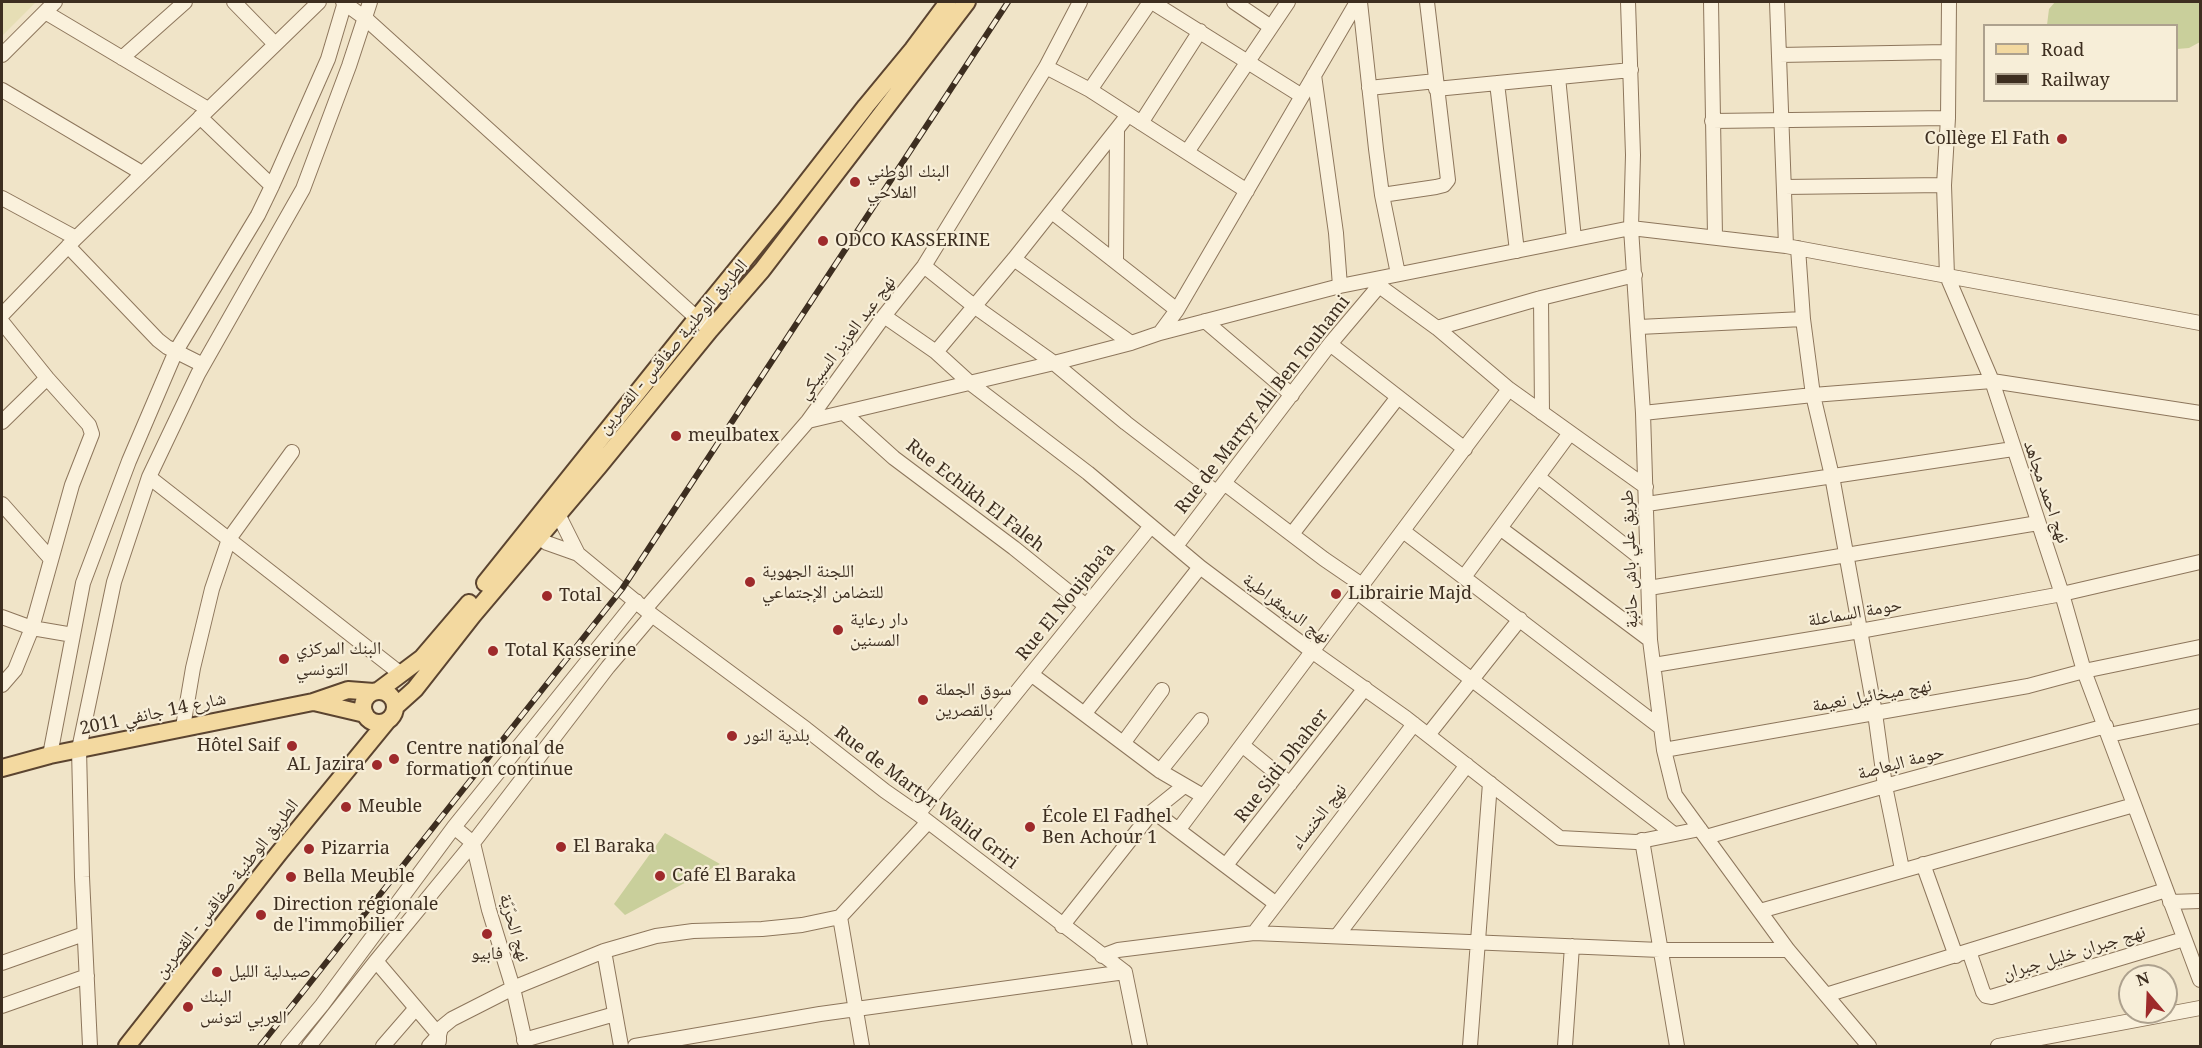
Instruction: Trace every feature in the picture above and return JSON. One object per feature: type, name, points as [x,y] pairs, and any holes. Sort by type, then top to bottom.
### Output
[{"type":"main road","name":"الطريق الوطنية صفاقس - القصرين","points":[[376,692],[422,658],[649,406],[762,270],[880,118],[948,2]]},
{"type":"main road","name":"الطريق الوطنية صفاقس - القصرين","points":[[553,510],[697,318],[866,106],[920,53],[967,2]]},
{"type":"main road","points":[[866,106],[880,118]]},
{"type":"main road","points":[[809,180],[822,191]]},
{"type":"main road","name":"الطريق الوطنية صفاقس - القصرين","points":[[127,1047],[391,714],[415,689],[533,534]]},
{"type":"main road","name":"شارع 14 جانفي 2011","points":[[2,768],[50,755],[313,702],[348,690],[376,692]]},
{"type":"main road","points":[[376,692],[388,694],[392,697],[391,714],[377,722],[367,716],[364,704],[366,699],[376,692]]},
{"type":"main road","name":"شارع 14 جانفي 2011","points":[[313,702],[367,716]]},
{"type":"main road","name":"الطريق الوطنية صفاقس - القصرين","points":[[358,756],[367,733],[367,716]]},
{"type":"street","points":[[2,55],[55,2]]},
{"type":"street","points":[[122,58],[185,2]]},
{"type":"street","points":[[234,2],[275,44]]},
{"type":"street","points":[[2,315],[72,242],[319,2]]},
{"type":"street","points":[[50,755],[83,583],[129,461],[176,351],[258,215],[272,186],[328,58],[344,2],[366,18],[710,330]]},
{"type":"street","points":[[90,1047],[84,934],[79,749],[114,582],[149,477],[203,365],[303,189],[370,2]]},
{"type":"street","name":"نهج عبد العزيز السبيكي","points":[[288,1047],[322,1005],[454,827],[808,421],[884,316],[924,266],[1046,67],[1080,2]]},
{"type":"street","points":[[1090,90],[1151,2],[1302,96]]},
{"type":"street","points":[[1233,2],[1271,27]]},
{"type":"street","points":[[1187,152],[1288,2]]},
{"type":"street","points":[[1160,333],[1177,310],[1358,2]]},
{"type":"street","points":[[1358,2],[1382,195],[1398,274]]},
{"type":"street","points":[[1382,195],[1436,187],[1448,180],[1427,2]]},
{"type":"street","name":"طريق علي باش حانبة","points":[[1628,2],[1634,155],[1631,228],[1643,413],[1650,640],[1664,750],[1675,795],[1788,950],[1869,1047]]},
{"type":"street","points":[[1711,2],[1715,236]]},
{"type":"street","points":[[1777,2],[1784,187],[1813,395],[1832,476],[1875,714],[1885,786],[1902,869]]},
{"type":"street","name":"نهج احمد مجاهد","points":[[1949,2],[1948,118],[1944,185],[1947,276],[1992,381],[2084,671],[2200,980]]},
{"type":"street","points":[[45,12],[122,58],[204,113],[272,186]]},
{"type":"street","points":[[1141,123],[1200,32]]},
{"type":"street","points":[[1779,55],[1947,52]]},
{"type":"street","points":[[1046,67],[1090,90],[1247,191]]},
{"type":"street","points":[[1369,88],[1497,83],[1631,70]]},
{"type":"street","points":[[1314,75],[1336,233],[1340,286]]},
{"type":"street","points":[[1558,77],[1574,239]]},
{"type":"street","points":[[1497,83],[1517,251]]},
{"type":"street","points":[[2,90],[142,173]]},
{"type":"street","points":[[936,352],[1014,259],[1128,115]]},
{"type":"street","points":[[1712,121],[1948,118]]},
{"type":"street","points":[[1116,131],[1116,262]]},
{"type":"street","points":[[1784,187],[1944,185]]},
{"type":"street","points":[[2,198],[72,242],[158,340],[203,365]]},
{"type":"street","points":[[1052,212],[1177,310]]},
{"type":"street","points":[[808,421],[1054,363],[1340,286],[1375,283],[1398,274],[1631,228],[1715,236],[1792,247],[2200,323]]},
{"type":"street","points":[[1014,259],[1131,343]]},
{"type":"street","points":[[924,266],[974,306],[1054,363],[1126,423],[1292,534],[1417,639],[1674,834]]},
{"type":"street","points":[[1437,328],[1542,298],[1635,275]]},
{"type":"street","points":[[1375,283],[1437,328],[1509,389],[1646,487]]},
{"type":"street","name":"Rue de Martyr Ali Ben Touhami","points":[[1176,546],[1375,283]]},
{"type":"street","points":[[1542,298],[1542,413]]},
{"type":"street","name":"نهج الديمقراطية","points":[[884,316],[936,352],[970,383],[1088,473],[1200,567],[1414,724],[1560,838],[1642,840],[1674,834],[1703,833]]},
{"type":"street","points":[[1639,327],[1803,319]]},
{"type":"street","points":[[1205,321],[1293,394]]},
{"type":"street","points":[[2,322],[89,425],[92,434],[72,484],[32,628],[15,670],[2,685]]},
{"type":"street","points":[[1330,344],[1465,450]]},
{"type":"street","points":[[2,422],[47,378]]},
{"type":"street","points":[[1643,413],[1813,395],[1992,381],[2200,413]]},
{"type":"street","points":[[1179,829],[1509,389]]},
{"type":"street","points":[[1292,534],[1398,397]]},
{"type":"street","name":"Rue Echikh El Faleh","points":[[844,413],[894,458],[1014,548],[1086,606]]},
{"type":"street","points":[[1464,577],[1570,434]]},
{"type":"street","points":[[1647,504],[2013,449]]},
{"type":"street","points":[[183,727],[192,668],[212,588],[229,539],[292,452]]},
{"type":"street","points":[[149,477],[401,674]]},
{"type":"street","points":[[1538,477],[1647,563]]},
{"type":"street","points":[[2,504],[50,558]]},
{"type":"street","name":"Rue de Martyr Walid Griri","points":[[553,510],[578,554],[644,608],[1125,972]]},
{"type":"street","points":[[1649,588],[2038,523]]},
{"type":"street","name":"Rue El Noujaba'a","points":[[840,917],[923,818],[1031,674],[1151,526]]},
{"type":"street","points":[[1500,528],[1650,640]]},
{"type":"street","points":[[1403,531],[1660,727]]},
{"type":"street","points":[[533,534],[559,549],[578,554]]},
{"type":"street","name":"حومة السماعلة","points":[[1654,665],[1860,631],[2061,594],[2200,562]]},
{"type":"street","points":[[1085,713],[1200,567]]},
{"type":"street","name":"نهج عبد العزيز السبيكي","points":[[309,1047],[473,843],[608,667],[644,608]]},
{"type":"street","points":[[2,617],[32,628],[73,635]]},
{"type":"street","points":[[1428,735],[1520,619]]},
{"type":"street","name":"نهج ميخائيل نعيمة","points":[[1664,750],[2028,686],[2084,671],[2200,647]]},
{"type":"street","points":[[1031,674],[1160,771],[1203,796]]},
{"type":"street","name":"Rue Sidi Dhaher","points":[[1226,865],[1365,688]]},
{"type":"street","points":[[1124,742],[1162,690]]},
{"type":"street","name":"حومة البعاصة","points":[[1703,833],[2108,730],[2200,716]]},
{"type":"street","points":[[1160,771],[1201,720]]},
{"type":"street","name":"نهج الخنساء","points":[[1254,933],[1414,724]]},
{"type":"street","points":[[1242,745],[1290,784]]},
{"type":"street","points":[[1337,936],[1467,765]]},
{"type":"street","points":[[1470,1047],[1490,783]]},
{"type":"street","points":[[1062,926],[1153,811],[1184,786]]},
{"type":"street","points":[[1760,911],[2134,805]]},
{"type":"street","points":[[1153,811],[1275,903]]},
{"type":"street","points":[[454,827],[473,843]]},
{"type":"street","points":[[1642,840],[1677,1047]]},
{"type":"street","name":"نهج الحرّيّة","points":[[473,843],[489,910],[513,988],[524,1044]]},
{"type":"street","name":"نهج جبران خليل جبران","points":[[1923,864],[1963,953],[1986,996],[1991,997],[2184,939]]},
{"type":"street","points":[[1826,995],[1963,953],[2168,896],[2200,901]]},
{"type":"street","points":[[440,1041],[441,1028],[446,1023],[513,988],[604,951],[656,936],[693,931],[801,926],[840,917],[862,1047]]},
{"type":"street","points":[[1102,956],[1118,950],[1254,933],[1660,950],[1788,950]]},
{"type":"street","points":[[2,963],[84,934]]},
{"type":"street","points":[[1566,1047],[1572,945]]},
{"type":"street","points":[[604,951],[621,1047]]},
{"type":"street","points":[[376,961],[416,1008],[440,1041]]},
{"type":"street","points":[[635,1047],[771,1022],[1125,972],[1140,1047]]},
{"type":"street","points":[[2,1006],[87,976]]},
{"type":"street","points":[[383,1047],[416,1008]]},
{"type":"street","points":[[1998,1047],[2200,1008]]},
{"type":"street","points":[[524,1044],[615,1014]]},
{"type":"street","points":[[429,1047],[440,1041]]},
{"type":"shaded area","points":[[2,2],[36,2],[2,36]]},
{"type":"green space","points":[[2055,2],[2200,2],[2200,42],[2189,48],[2178,49],[2178,24],[2047,24],[2049,9]]},
{"type":"green space","points":[[665,833],[720,864],[625,915],[614,904]]},
{"type":"railway","points":[[260,1046],[622,589],[1008,2]]},
{"type":"place","name":"Collège El Fath","points":[[2062,139]]},
{"type":"place","name":"البنك الوطني الفلاحي","points":[[855,182]]},
{"type":"place","name":"ODCO KASSERINE","points":[[823,241]]},
{"type":"place","name":"meulbatex","points":[[676,436]]},
{"type":"place","name":"اللجنة الجهوية للتضامن الإجتماعي","points":[[750,582]]},
{"type":"place","name":"Librairie Majd","points":[[1336,594]]},
{"type":"place","name":"Total","points":[[547,596]]},
{"type":"place","name":"دار رعاية المسنين","points":[[838,630]]},
{"type":"place","name":"Total Kasserine","points":[[493,651]]},
{"type":"place","name":"البنك المركزي التونسي","points":[[284,659]]},
{"type":"place","name":"سوق الجملة بالقصرين","points":[[923,700]]},
{"type":"place","name":"بلدية النور","points":[[732,736]]},
{"type":"place","name":"Hôtel Saif","points":[[292,746]]},
{"type":"place","name":"Centre national de formation continue","points":[[394,759]]},
{"type":"place","name":"AL Jazira","points":[[377,765]]},
{"type":"place","name":"Meuble","points":[[346,807]]},
{"type":"place","name":"École El Fadhel Ben Achour 1","points":[[1030,827]]},
{"type":"place","name":"El Baraka","points":[[561,847]]},
{"type":"place","name":"Pizarria","points":[[309,849]]},
{"type":"place","name":"Café El Baraka","points":[[660,876]]},
{"type":"place","name":"Bella Meuble","points":[[291,877]]},
{"type":"place","name":"Direction régionale de l'immobilier","points":[[261,915]]},
{"type":"place","name":"فابيو","points":[[487,934]]},
{"type":"place","name":"صيدلية الليل","points":[[217,972]]},
{"type":"place","name":"البنك العربي لتونس","points":[[188,1007]]}]
